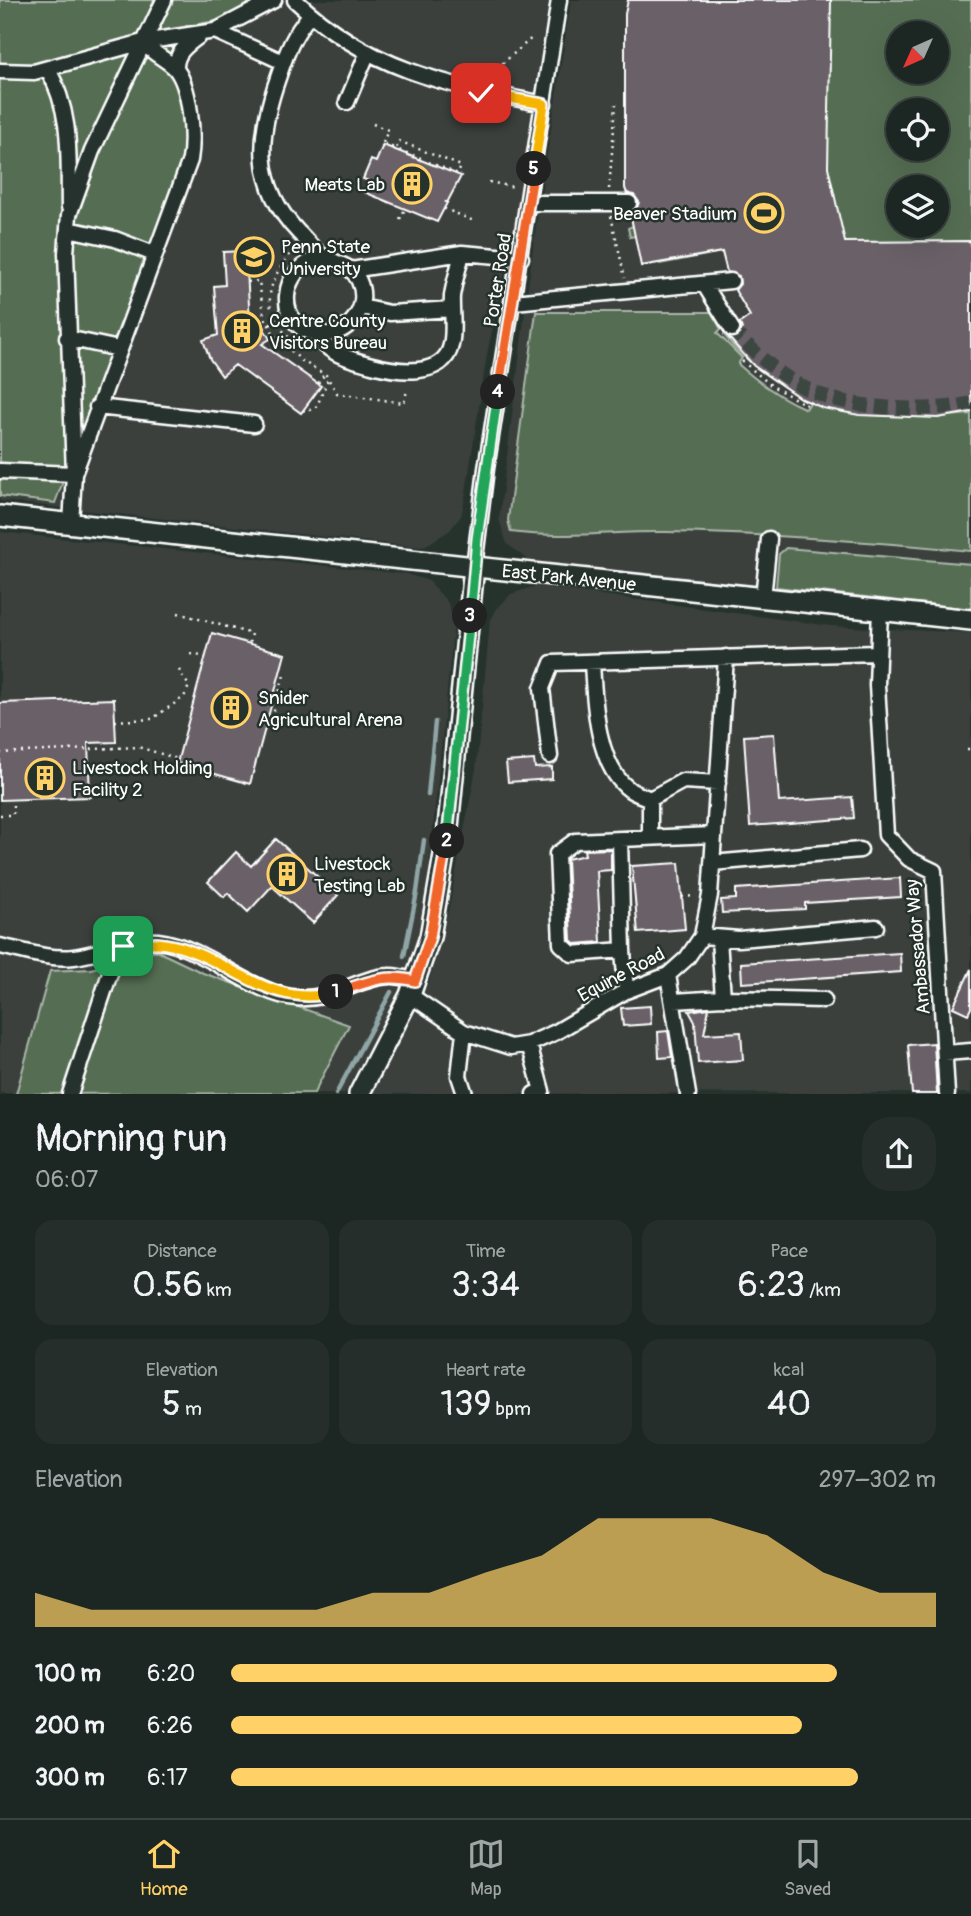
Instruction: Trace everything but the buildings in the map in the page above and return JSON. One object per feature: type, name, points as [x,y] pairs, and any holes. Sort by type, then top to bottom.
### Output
[{"type":"main road","name":"East Park Avenue","points":[[0,516],[971,620]]},
{"type":"main road","points":[[359,1094],[412,988],[430,937],[444,863],[474,567]]},
{"type":"street","points":[[68,222],[92,151],[164,0]]},
{"type":"street","points":[[74,474],[190,160],[192,121],[175,59],[180,51],[210,31],[274,0]]},
{"type":"street","points":[[295,0],[340,37],[429,79],[481,93],[544,104]]},
{"type":"street","name":"Porter Road","points":[[474,567],[486,469],[521,258],[559,0]]},
{"type":"street","points":[[310,15],[293,34],[264,116],[264,164],[270,188],[279,206],[297,230],[326,258]]},
{"type":"street","points":[[0,71],[19,73],[48,69],[144,42],[210,31],[283,62]]},
{"type":"street","points":[[144,42],[150,51],[176,69]]},
{"type":"street","points":[[347,102],[368,52]]},
{"type":"street","points":[[48,69],[62,95],[67,118],[67,338],[74,474],[71,524]]},
{"type":"street","points":[[529,202],[629,203]]},
{"type":"street","points":[[68,222],[154,254]]},
{"type":"street","points":[[351,270],[462,253],[521,258]]},
{"type":"street","points":[[317,334],[322,344],[330,351],[354,360],[384,368],[432,369],[446,358],[452,344],[452,309],[462,253]]},
{"type":"street","points":[[326,258],[339,261],[351,270],[359,281],[361,307],[354,321],[345,329],[331,334],[317,334],[303,328],[293,319],[288,309],[286,293],[289,280],[302,265],[326,258]]},
{"type":"street","points":[[514,302],[731,281]]},
{"type":"street","points":[[704,284],[732,329]]},
{"type":"street","points":[[361,307],[390,313],[452,309]]},
{"type":"street","points":[[67,338],[119,349]]},
{"type":"street","points":[[97,407],[254,425]]},
{"type":"street","points":[[0,471],[74,474]]},
{"type":"street","points":[[763,598],[769,539]]},
{"type":"street","name":"Ambassador Way","points":[[880,610],[877,653],[886,835],[909,859],[934,871],[947,1094]]},
{"type":"street","points":[[550,755],[542,688],[546,671],[552,663],[877,653]]},
{"type":"street","name":"Equine Road","points":[[412,988],[464,1032],[511,1047],[529,1044],[626,991],[668,975],[687,958],[702,936],[708,915],[726,657]]},
{"type":"street","points":[[592,662],[595,720],[612,767],[629,790],[650,799]]},
{"type":"street","points":[[650,799],[683,781],[718,783]]},
{"type":"street","points":[[650,799],[650,838]]},
{"type":"street","points":[[623,950],[572,954],[561,944],[557,853],[575,841],[713,835]]},
{"type":"street","points":[[620,840],[626,991]]},
{"type":"street","points":[[712,863],[860,850]]},
{"type":"street","points":[[702,936],[719,939],[876,928]]},
{"type":"street","points":[[719,939],[723,998]]},
{"type":"street","points":[[0,946],[51,957],[73,957],[156,941],[181,946],[256,984],[294,998],[331,994],[393,975],[412,988]]},
{"type":"street","points":[[69,1094],[110,973],[123,946]]},
{"type":"street","points":[[668,975],[688,1094]]},
{"type":"street","points":[[674,1001],[723,998],[824,1000]]},
{"type":"street","points":[[464,1032],[459,1076],[464,1094]]},
{"type":"street","points":[[529,1044],[541,1093]]},
{"type":"street","points":[[945,1053],[971,1051]]},
{"type":"path","points":[[484,69],[495,70],[534,36]]},
{"type":"path","points":[[616,104],[608,203],[628,291]]},
{"type":"path","points":[[373,124],[388,130],[384,145],[458,174],[461,166],[400,141],[396,149]]},
{"type":"path","points":[[423,159],[426,152]]},
{"type":"path","points":[[489,182],[517,188]]},
{"type":"path","points":[[356,190],[362,193],[366,187]]},
{"type":"path","points":[[446,201],[445,209],[474,220]]},
{"type":"path","points":[[400,219],[404,211]]},
{"type":"path","points":[[260,297],[269,296]]},
{"type":"path","points":[[264,328],[275,322]]},
{"type":"path","points":[[742,361],[772,387],[808,406]]},
{"type":"path","points":[[318,383],[324,374]]},
{"type":"path","points":[[303,410],[311,411],[317,406],[328,379]]},
{"type":"path","points":[[772,387],[776,381]]},
{"type":"path","points":[[178,613],[252,634],[249,644]]},
{"type":"path","points":[[191,654],[206,657]]},
{"type":"path","points":[[115,721],[152,719],[184,697],[189,686],[179,670]]},
{"type":"path","points":[[276,724],[272,718],[284,675]]},
{"type":"path","points":[[0,753],[138,747],[178,759]]},
{"type":"path","points":[[0,815],[13,815],[13,799]]},
{"type":"shaded area","name":"Penn State University","points":[[0,0],[549,0],[515,223],[487,354],[465,498],[461,516],[449,531],[423,547],[0,501]]},
{"type":"shaded area","points":[[571,0],[971,0],[971,609],[530,561],[507,544],[499,519],[534,239]]},
{"type":"shaded area","points":[[0,532],[406,574],[429,581],[448,603],[454,624],[425,905],[415,949],[398,994],[345,1093],[0,1093]]},
{"type":"shaded area","points":[[536,586],[831,626],[971,633],[971,1093],[369,1094],[429,982],[448,913],[476,769],[490,622],[496,610],[511,594]]},
{"type":"green space","points":[[0,0],[258,0],[223,20],[186,26],[173,57],[174,81],[186,108],[188,134],[179,180],[146,258],[55,503],[0,496]]},
{"type":"green space","points":[[628,0],[971,0],[971,412],[938,417],[971,414],[971,551],[743,534],[647,532],[550,535],[511,532],[508,520],[536,312],[711,312],[721,329],[717,333],[742,358],[738,364],[746,371],[770,390],[796,405],[806,409],[810,403],[819,405],[792,392],[767,375],[743,356],[724,335],[750,316],[731,281],[722,252],[660,264],[635,236],[630,237],[628,228],[633,226],[625,187]]},
{"type":"green space","points":[[786,548],[971,564],[971,609],[776,587],[779,554]]},
{"type":"green space","points":[[157,951],[203,973],[349,1025],[314,1093],[16,1094],[50,971],[91,969]]},
{"type":"waterway","points":[[428,795],[435,722]]},
{"type":"waterway","points":[[404,956],[424,840]]},
{"type":"waterway","points":[[336,1094],[391,992]]},
{"type":"tunnel","points":[[732,329],[787,378],[824,396],[845,402],[896,408],[934,408],[971,403]]},
{"type":"place","name":"Meats Lab","points":[[412,184]]},
{"type":"place","name":"Beaver Stadium","points":[[764,213]]},
{"type":"place","name":"Penn State University","points":[[254,257]]},
{"type":"place","name":"Centre County Visitors Bureau","points":[[242,331]]},
{"type":"place","name":"Snider Agricultural Arena","points":[[231,708]]},
{"type":"place","name":"Livestock Holding Facility 2","points":[[45,778]]},
{"type":"place","name":"Livestock Testing Lab","points":[[287,874]]},
{"type":"route","points":[[123,946],[156,941],[181,946],[256,984],[294,998],[331,994],[393,975],[416,980],[438,901],[486,469],[544,104],[481,93]]}]
